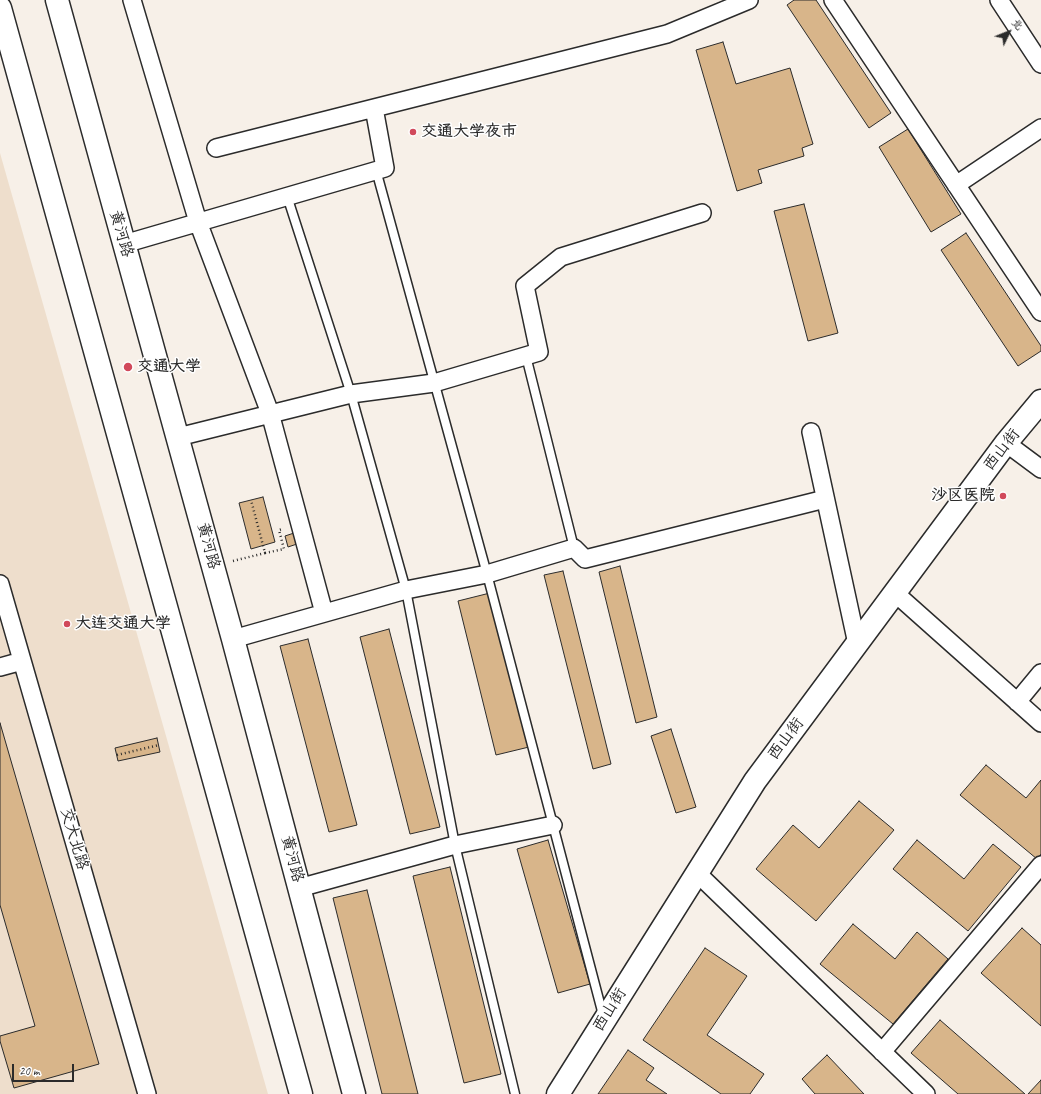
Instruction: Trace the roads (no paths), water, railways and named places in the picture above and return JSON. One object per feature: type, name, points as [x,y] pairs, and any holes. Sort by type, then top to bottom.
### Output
[{"type":"main road","name":"黄河路","points":[[57,0],[233,639],[354,1094]]},
{"type":"main road","points":[[0,8],[301,1094]]},
{"type":"main road","name":"西山街","points":[[558,1094],[755,781],[1006,443],[1041,401]]},
{"type":"street","points":[[132,0],[198,222],[270,413],[324,613]]},
{"type":"street","points":[[216,148],[667,34],[749,0]]},
{"type":"street","points":[[833,0],[1041,312]]},
{"type":"street","points":[[999,0],[1041,64]]},
{"type":"street","points":[[124,244],[385,168],[374,108]]},
{"type":"street","points":[[956,185],[1041,128]]},
{"type":"street","points":[[178,437],[351,394],[434,383],[539,352],[525,286],[561,257],[702,213]]},
{"type":"street","points":[[811,432],[856,644]]},
{"type":"street","points":[[1006,443],[1041,469]]},
{"type":"street","points":[[233,639],[406,590],[487,574],[574,548],[585,559],[825,498]]},
{"type":"street","name":"交大北路","points":[[0,584],[147,1094]]},
{"type":"street","points":[[895,593],[1041,723]]},
{"type":"street","points":[[0,667],[22,660]]},
{"type":"street","points":[[1018,702],[1041,673]]},
{"type":"street","points":[[299,888],[455,845],[553,825]]},
{"type":"street","points":[[882,1052],[1041,865]]},
{"type":"street","points":[[696,873],[926,1094]]},
{"type":"lane","points":[[376,170],[487,574],[604,1020]]},
{"type":"lane","points":[[287,196],[351,394],[406,590],[455,845],[515,1094]]},
{"type":"lane","points":[[526,356],[574,548]]},
{"type":"place","name":"交通大学夜巿","points":[[413,132]]},
{"type":"place","name":"交通大学","points":[[128,367]]},
{"type":"place","name":"沙区医院","points":[[1003,496]]},
{"type":"place","name":"大连交通大学","points":[[67,624]]}]
